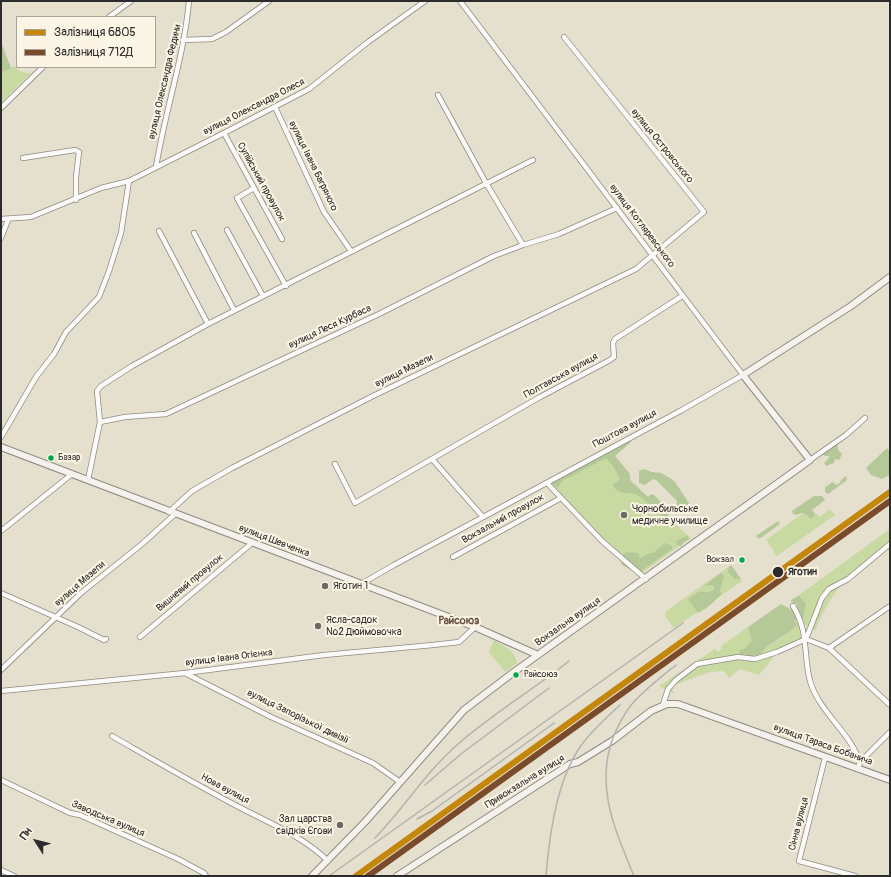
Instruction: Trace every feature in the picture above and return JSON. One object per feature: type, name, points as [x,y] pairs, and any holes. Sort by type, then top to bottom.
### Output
[{"type":"street","points":[[110,16],[130,1]]},
{"type":"street","name":"вулиця Олександра Федини","points":[[156,167],[162,131],[183,40],[190,1]]},
{"type":"street","points":[[183,40],[212,39],[226,32],[269,1]]},
{"type":"street","name":"вулиця Олександра Олеся","points":[[1,219],[8,220],[31,217],[76,200],[101,188],[129,181],[275,107],[310,89],[368,42],[425,1]]},
{"type":"street","name":"вулиця Котляревського","points":[[460,1],[682,296],[810,460]]},
{"type":"street","name":"вулиця Островського","points":[[564,37],[704,212],[652,256]]},
{"type":"street","points":[[1,108],[42,68]]},
{"type":"street","points":[[438,95],[486,183],[523,245]]},
{"type":"street","name":"вулиця Івана Багряного","points":[[275,107],[324,212],[351,251]]},
{"type":"street","name":"Супійський провулок","points":[[224,133],[282,238]]},
{"type":"street","points":[[23,158],[75,150],[79,152],[76,177],[76,200]]},
{"type":"street","points":[[88,480],[100,422],[97,395],[101,386],[132,366],[234,310],[286,286],[351,251],[533,160]]},
{"type":"street","points":[[1,437],[36,377],[54,354],[66,332],[99,297],[121,233],[129,181]]},
{"type":"street","points":[[254,188],[237,198],[286,286]]},
{"type":"street","name":"вулиця Леся Курбаса","points":[[100,422],[125,417],[166,414],[379,314],[494,256],[559,234],[617,208]]},
{"type":"street","points":[[1,238],[8,220]]},
{"type":"street","points":[[227,230],[262,296]]},
{"type":"street","points":[[159,231],[208,324]]},
{"type":"street","points":[[194,233],[234,310]]},
{"type":"street","name":"вулиця Мазепи","points":[[1,670],[81,593],[142,544],[192,491],[232,468],[373,396],[636,269],[652,256]]},
{"type":"street","name":"Поштова вулиця","points":[[361,584],[743,375],[851,306],[890,277]]},
{"type":"street","name":"Полтавська вулиця","points":[[335,464],[356,503],[610,360],[614,357],[613,343],[615,339],[682,296]]},
{"type":"street","name":"Вокзальна вулиця","points":[[312,876],[328,861],[464,710],[538,655],[810,460],[846,436],[865,418]]},
{"type":"street","name":"вулиця Шевченка","points":[[1,447],[361,584],[474,628],[538,655]]},
{"type":"street","points":[[432,459],[483,517]]},
{"type":"street","points":[[1,530],[72,474]]},
{"type":"street","name":"Вокзальний провулок","points":[[547,483],[602,541],[646,579]]},
{"type":"street","name":"Вокзальний провулок","points":[[453,557],[561,498]]},
{"type":"street","name":"Вишневий провулок","points":[[140,637],[252,543]]},
{"type":"street","points":[[806,639],[819,603],[829,588],[848,579],[890,544]]},
{"type":"street","points":[[1,593],[78,626],[104,640],[106,639]]},
{"type":"street","points":[[793,606],[798,615],[806,639],[806,659],[811,682],[824,708],[857,752],[860,762]]},
{"type":"street","points":[[830,648],[890,606]]},
{"type":"street","name":"вулиця Івана Огієнка","points":[[1,692],[186,673],[324,654],[459,642],[474,628]]},
{"type":"street","points":[[663,705],[668,689],[676,680],[698,664],[738,657],[754,660],[806,639],[830,648],[890,705]]},
{"type":"street","name":"вулиця Запорізької дивізії","points":[[186,673],[271,717],[291,724],[373,763],[400,782]]},
{"type":"street","name":"вулиця Тараса Бобанича","points":[[663,705],[678,704],[890,780]]},
{"type":"street","name":"Привокзальна вулиця","points":[[397,876],[570,764],[578,762],[612,741],[651,711],[663,705]]},
{"type":"street","points":[[858,769],[860,762],[890,732]]},
{"type":"street","name":"Нова вулиця","points":[[112,736],[220,797],[285,831],[308,845],[328,861]]},
{"type":"street","name":"Сінна вулиця","points":[[826,758],[799,861],[855,876]]},
{"type":"street","name":"Заводська вулиця","points":[[1,780],[70,813],[80,815],[178,859],[204,873],[206,876]]},
{"type":"street","points":[[1,870],[14,876]]},
{"type":"green space","points":[[1,42],[11,68],[1,73]]},
{"type":"green space","points":[[14,66],[22,72],[32,72],[1,103],[1,73]]},
{"type":"green space","points":[[631,440],[630,443],[615,456],[630,474],[630,481],[648,497],[651,494],[654,495],[669,510],[670,513],[666,518],[638,495],[620,492],[615,488],[613,485],[620,479],[613,466],[606,458],[562,481],[558,488],[551,482]]},
{"type":"green space","points":[[837,443],[838,450],[842,454],[839,460],[835,459],[834,463],[826,466],[824,463],[829,456],[825,456],[822,453]]},
{"type":"green space","points":[[887,448],[890,451],[890,475],[882,479],[871,475],[866,468]]},
{"type":"green space","name":"Чорнобильське медичне училище","points":[[605,455],[690,538],[642,573],[604,539],[551,483]]},
{"type":"green space","points":[[643,469],[661,473],[675,482],[689,503],[684,510],[676,508],[677,501],[656,480],[653,479],[645,485],[639,483],[639,471]]},
{"type":"green space","points":[[846,476],[847,480],[828,494],[825,492],[825,487],[833,482],[836,485],[840,483]]},
{"type":"green space","points":[[814,496],[822,496],[825,500],[812,510],[815,515],[811,519],[807,515],[801,513],[796,515],[793,514],[792,511]]},
{"type":"green space","points":[[830,509],[835,515],[777,556],[766,540],[802,514],[807,515],[812,510],[820,517]]},
{"type":"green space","points":[[778,521],[780,524],[759,539],[756,536]]},
{"type":"green space","points":[[890,529],[890,543],[845,581],[829,602],[815,631],[804,624],[803,619],[806,604],[799,595]]},
{"type":"green space","points":[[688,535],[689,540],[685,541],[681,546],[677,545],[676,541]]},
{"type":"green space","points":[[665,543],[672,546],[672,549],[644,569],[640,575],[622,565],[620,558],[626,552],[638,553],[640,558],[653,553]]},
{"type":"green space","points":[[731,565],[742,581],[674,628],[666,617],[665,612]]},
{"type":"green space","points":[[729,566],[732,566],[741,579],[735,579],[728,572]]},
{"type":"green space","points":[[721,573],[724,576],[720,591],[722,594],[708,607],[698,613],[688,599],[700,591],[708,592],[714,590],[715,588],[712,585],[704,586]]},
{"type":"green space","points":[[799,595],[806,604],[803,619],[794,621],[797,624],[793,629],[767,647],[760,656],[740,654],[739,650],[744,649],[752,641],[748,627],[781,604],[790,609],[796,609],[797,604],[790,601]]},
{"type":"green space","points":[[796,619],[798,619],[801,639],[776,650],[776,654],[759,675],[740,669],[729,678],[724,671],[710,672],[674,685],[672,690],[675,694],[659,686],[715,649],[718,652],[722,649],[721,646],[748,627],[753,641],[744,649],[761,653],[773,642],[779,640],[794,628]]},
{"type":"green space","points":[[494,640],[512,652],[516,659],[517,663],[505,672],[489,652]]},
{"type":"railway","points":[[329,876],[683,623]]},
{"type":"railway","points":[[375,838],[396,815],[425,778],[457,745],[484,723],[569,661]]},
{"type":"railway","points":[[634,876],[620,842],[609,807],[606,772],[608,754],[614,735],[629,707],[648,688],[676,665]]},
{"type":"railway","points":[[425,785],[461,754],[549,688]]},
{"type":"railway","points":[[546,876],[552,827],[565,776],[572,760],[584,741],[620,705]]},
{"type":"railway","points":[[417,819],[432,811],[554,723]]},
{"type":"rail line","name":"6805","points":[[356,876],[890,492]]},
{"type":"rail line","name":"712Д","points":[[368,876],[890,501]]},
{"type":"place","name":"Базар","points":[[51,458]]},
{"type":"place","name":"Чорнобильське медичне училище","points":[[624,515]]},
{"type":"place","name":"Вокзал","points":[[742,560]]},
{"type":"place","name":"Яготин","points":[[778,572]]},
{"type":"place","name":"Яготин 1","points":[[325,586]]},
{"type":"place","name":"Ясла-садок №2 Дюймовочка","points":[[318,626]]},
{"type":"place","name":"Райсоюз","points":[[516,675]]},
{"type":"place","name":"Зал царства свідків Єгови","points":[[340,825]]},
{"type":"district","name":"Райсоюз","points":[[459,621]]}]
